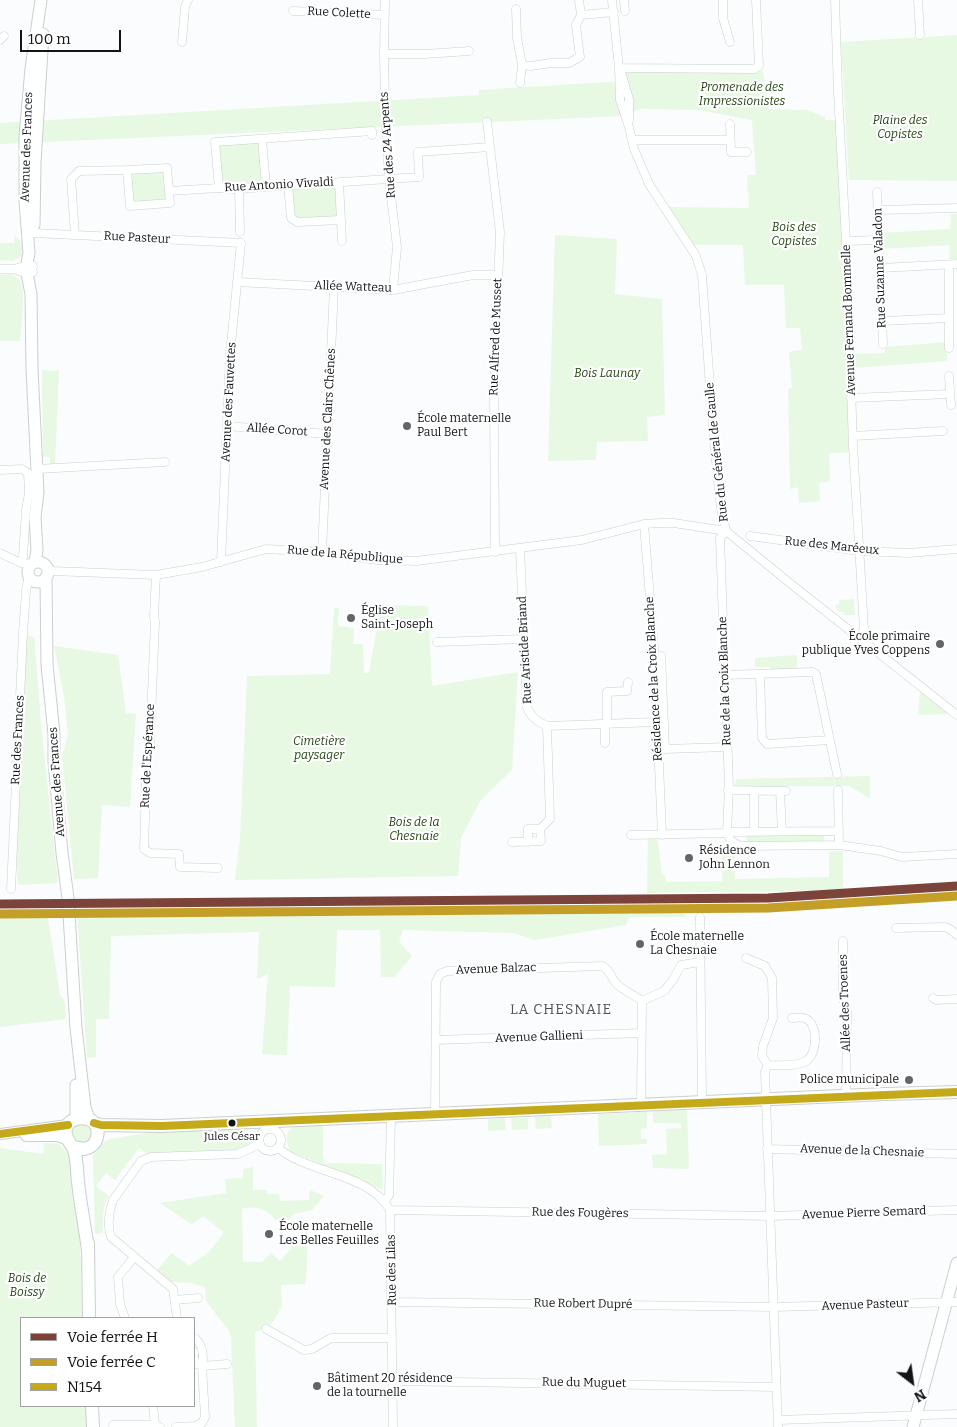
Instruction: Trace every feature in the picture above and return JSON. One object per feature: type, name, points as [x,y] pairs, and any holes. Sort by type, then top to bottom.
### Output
[{"type":"main road","name":"Avenue des Frances","points":[[31,236],[25,196],[26,119],[41,0]]},
{"type":"main road","name":"Avenue des Frances","points":[[47,0],[29,253],[32,369],[31,470],[42,511],[36,570],[48,665],[62,854],[68,898],[76,1028],[85,1107],[82,1121]]},
{"type":"main road","points":[[88,1252],[78,1193],[76,1156],[66,1132],[82,1121],[101,1126],[162,1126],[957,1092]]},
{"type":"main road","points":[[70,1143],[80,1150],[94,1144],[97,1138],[97,1130],[82,1121]]},
{"type":"main road","points":[[97,1138],[108,1133],[162,1126]]},
{"type":"main road","points":[[88,1148],[85,1164],[89,1221],[89,1317]]},
{"type":"main road","points":[[913,1427],[952,1302],[957,1263]]},
{"type":"main road","points":[[92,1407],[93,1427]]},
{"type":"street","points":[[182,42],[185,7],[188,0]]},
{"type":"street","name":"Rue des 24 Arpents","points":[[386,0],[385,108],[389,179],[397,247],[393,290]]},
{"type":"street","points":[[522,64],[530,66],[551,63],[568,64],[580,57],[576,25],[581,15],[578,0]]},
{"type":"street","name":"Rue du Général de Gaulle","points":[[612,0],[619,68],[629,99],[629,127],[634,149],[649,184],[696,256],[702,275],[714,442],[721,508],[726,531],[957,715]]},
{"type":"street","points":[[624,0],[624,11]]},
{"type":"street","points":[[723,0],[723,18],[730,42]]},
{"type":"street","points":[[619,68],[754,69],[759,66],[756,0]]},
{"type":"street","name":"Avenue Fernand Bommelle","points":[[835,0],[851,398],[864,629],[860,639]]},
{"type":"street","points":[[918,0],[920,35]]},
{"type":"street","points":[[516,9],[516,38],[522,64],[520,83]]},
{"type":"street","name":"Rue Colette","points":[[292,11],[385,15]]},
{"type":"street","points":[[581,15],[614,12]]},
{"type":"street","points":[[384,54],[469,51]]},
{"type":"street","name":"Rue Alfred de Musset","points":[[487,122],[500,232],[494,390],[495,552]]},
{"type":"street","points":[[730,124],[731,152],[747,152]]},
{"type":"street","points":[[219,188],[214,142],[372,131],[372,135]]},
{"type":"street","points":[[262,139],[266,186]]},
{"type":"street","points":[[632,140],[730,140]]},
{"type":"street","name":"Rue Antonio Vivaldi","points":[[169,191],[419,177],[418,152],[490,147]]},
{"type":"street","points":[[75,235],[72,179],[79,171],[167,168],[170,203],[130,206],[127,170]]},
{"type":"street","points":[[339,182],[342,241]]},
{"type":"street","points":[[288,185],[291,218],[297,222],[341,220]]},
{"type":"street","points":[[239,188],[240,232]]},
{"type":"street","name":"Rue Suzanne Valadon","points":[[877,192],[883,344]]},
{"type":"street","points":[[878,210],[957,208]]},
{"type":"street","name":"Rue Pasteur","points":[[31,236],[75,235],[241,243]]},
{"type":"street","points":[[846,241],[879,240]]},
{"type":"street","name":"Avenue des Fauvettes","points":[[221,562],[230,354],[241,243]]},
{"type":"street","points":[[880,268],[953,265],[949,348]]},
{"type":"street","points":[[0,268],[30,269]]},
{"type":"street","name":"Allée Watteau","points":[[237,282],[393,290],[473,275],[498,275]]},
{"type":"street","name":"Avenue des Clairs Chênes","points":[[322,552],[334,287]]},
{"type":"street","points":[[883,321],[949,318]]},
{"type":"street","points":[[949,376],[951,405]]},
{"type":"street","points":[[851,398],[950,394]]},
{"type":"street","name":"Allée Corot","points":[[227,426],[327,434]]},
{"type":"street","points":[[853,436],[943,431]]},
{"type":"street","points":[[0,470],[31,470],[165,462]]},
{"type":"street","name":"Avenue des Frances","points":[[31,470],[28,477],[29,493],[23,557],[36,570]]},
{"type":"street","name":"Rue de la République","points":[[0,553],[36,570],[156,575],[185,571],[266,549],[322,552],[364,559],[401,561],[495,552],[582,540],[644,524],[674,523],[726,531]]},
{"type":"street","name":"Résidence de la Croix Blanche","points":[[644,524],[654,648],[662,834]]},
{"type":"street","name":"Rue de la Croix Blanche","points":[[726,531],[720,538],[727,747],[727,832]]},
{"type":"street","name":"Rue des Maréeux","points":[[750,536],[860,551],[915,552],[957,549]]},
{"type":"street","name":"Rue Aristide Briand","points":[[520,548],[528,710],[533,718],[547,726]]},
{"type":"street","name":"Rue des Frances","points":[[10,889],[26,591],[36,570]]},
{"type":"street","name":"Rue de l'Espérance","points":[[156,575],[144,849],[150,853],[179,854],[180,868],[218,868]]},
{"type":"street","points":[[436,642],[525,639]]},
{"type":"street","points":[[661,656],[665,749],[727,747]]},
{"type":"street","points":[[725,675],[813,672],[816,674],[837,774]]},
{"type":"street","points":[[760,674],[762,738],[764,742],[768,744],[830,740]]},
{"type":"street","points":[[605,743],[607,692],[628,691],[628,682]]},
{"type":"street","points":[[528,842],[528,830],[540,829],[550,819],[547,726],[656,722]]},
{"type":"street","points":[[728,790],[783,791],[782,831]]},
{"type":"street","points":[[838,790],[839,844]]},
{"type":"street","points":[[754,791],[754,831]]},
{"type":"street","points":[[512,842],[541,841],[540,829]]},
{"type":"street","points":[[631,835],[754,831],[839,831]]},
{"type":"street","points":[[727,832],[731,841],[740,846],[839,844],[881,851],[902,857],[954,855]]},
{"type":"street","points":[[700,917],[702,1102]]},
{"type":"street","points":[[896,928],[945,927],[957,935]]},
{"type":"street","name":"Allée des Troenes","points":[[843,941],[843,998],[847,1012],[846,1096]]},
{"type":"street","points":[[746,958],[765,966],[772,978],[773,1018],[763,1046],[762,1056],[768,1065]]},
{"type":"street","points":[[641,1105],[642,1001],[664,991],[673,980],[681,965],[700,962]]},
{"type":"street","name":"Avenue Balzac","points":[[435,1114],[436,982],[440,974],[446,971],[604,966],[610,971],[615,982],[642,1001]]},
{"type":"street","points":[[933,998],[936,1000],[957,999]]},
{"type":"street","points":[[768,1065],[798,1064],[806,1062],[812,1056],[815,1033],[810,1022],[804,1018],[792,1018]]},
{"type":"street","name":"Avenue Gallieni","points":[[436,1040],[641,1033]]},
{"type":"street","points":[[768,1065],[765,1072],[765,1099],[778,1423],[957,1414]]},
{"type":"street","points":[[385,1202],[389,1195],[390,1117]]},
{"type":"street","points":[[260,1144],[266,1150],[272,1151],[278,1148],[281,1143],[280,1134],[289,1120]]},
{"type":"street","points":[[0,1135],[82,1121]]},
{"type":"street","points":[[246,1121],[261,1134]]},
{"type":"street","points":[[261,1134],[270,1129],[280,1134]]},
{"type":"street","points":[[260,1144],[261,1134]]},
{"type":"street","points":[[0,1135],[57,1136],[70,1143]]},
{"type":"street","points":[[177,1317],[174,1292],[170,1286],[113,1240],[109,1231],[110,1208],[113,1200],[141,1161],[151,1157],[238,1154],[260,1144]]},
{"type":"street","points":[[278,1148],[293,1159],[373,1190],[390,1210]]},
{"type":"street","name":"Avenue de la Chesnaie","points":[[767,1149],[957,1154]]},
{"type":"street","name":"Rue des Fougères","points":[[390,1210],[770,1216]]},
{"type":"street","name":"Rue des Lilas","points":[[390,1210],[393,1427]]},
{"type":"street","name":"Avenue Pierre Semard","points":[[770,1216],[957,1210]]},
{"type":"street","points":[[125,1317],[120,1304],[118,1277],[134,1257]]},
{"type":"street","points":[[175,1300],[198,1298]]},
{"type":"street","name":"Rue Robert Dupré","points":[[392,1302],[774,1307]]},
{"type":"street","name":"Avenue Pasteur","points":[[774,1307],[952,1302]]},
{"type":"street","points":[[266,1329],[304,1350],[312,1349],[331,1338],[392,1338]]},
{"type":"street","points":[[176,1427],[204,1425],[203,1351],[202,1346],[195,1340]]},
{"type":"street","points":[[195,1362],[202,1366],[227,1364]]},
{"type":"street","name":"Rue du Muguet","points":[[392,1381],[776,1387]]},
{"type":"street","points":[[113,1425],[158,1426],[153,1407]]},
{"type":"street","points":[[916,1416],[920,1427]]},
{"type":"green space","name":"Plaine des Copistes","points":[[957,35],[957,181],[849,180],[841,42]]},
{"type":"green space","points":[[620,71],[763,71],[769,109],[807,110],[825,117],[825,120],[838,120],[854,452],[829,453],[830,481],[819,483],[820,501],[799,503],[798,487],[790,489],[788,389],[792,388],[789,352],[802,350],[800,328],[786,328],[784,285],[745,285],[743,245],[691,245],[666,207],[749,208],[747,175],[756,175],[752,120],[699,110],[640,109],[623,116],[0,144],[0,123],[479,95],[479,90],[623,81]]},
{"type":"green space","points":[[262,139],[266,186],[219,188],[215,142]]},
{"type":"green space","points":[[167,168],[170,203],[130,206],[127,170]]},
{"type":"green space","points":[[339,182],[341,220],[297,222],[291,218],[288,185]]},
{"type":"green space","points":[[951,214],[957,214],[957,259],[949,259],[950,245],[880,249],[879,233],[950,229]]},
{"type":"green space","name":"Bois Launay","points":[[555,235],[617,239],[615,294],[662,299],[665,415],[647,417],[648,441],[597,442],[596,460],[548,461]]},
{"type":"green space","points":[[15,236],[22,242],[22,256],[13,261],[0,260],[0,243],[14,243]]},
{"type":"green space","points":[[10,274],[18,278],[22,286],[23,310],[20,341],[0,341],[0,275]]},
{"type":"green space","points":[[947,342],[947,361],[853,368],[852,354],[885,353],[885,347]]},
{"type":"green space","points":[[42,370],[59,371],[55,464],[50,464],[50,457],[43,457]]},
{"type":"green space","points":[[854,599],[855,615],[845,615],[844,612],[838,611],[835,606],[839,604],[839,600]]},
{"type":"green space","points":[[381,605],[428,606],[432,686],[518,672],[512,770],[480,801],[461,838],[458,876],[235,880],[240,840],[247,676],[330,674],[334,608],[339,608],[338,626],[354,628],[353,644],[363,644],[364,673],[369,673]]},
{"type":"green space","points":[[25,634],[34,637],[58,883],[18,885],[16,845]]},
{"type":"green space","points":[[54,646],[118,655],[126,713],[136,714],[130,807],[102,805],[98,878],[74,879],[62,756],[68,735],[64,696]]},
{"type":"green space","points":[[797,655],[797,668],[770,670],[769,667],[755,667],[755,658]]},
{"type":"green space","points":[[920,690],[949,713],[918,715]]},
{"type":"green space","points":[[870,776],[870,799],[849,786],[735,786],[736,779]]},
{"type":"green space","points":[[824,832],[824,842],[747,843],[746,833]]},
{"type":"green space","points":[[648,835],[657,835],[662,874],[665,876],[666,882],[722,881],[723,841],[734,853],[735,879],[829,877],[829,852],[843,851],[843,890],[647,893]]},
{"type":"green space","points":[[685,908],[685,917],[629,917],[626,925],[534,940],[514,933],[403,930],[399,942],[412,956],[394,977],[381,977],[380,930],[337,930],[335,987],[290,986],[287,1055],[262,1054],[268,974],[257,979],[259,932],[111,936],[109,1019],[96,1019],[96,1057],[87,1058],[77,913]]},
{"type":"green space","points":[[0,912],[47,912],[60,995],[65,1001],[66,1019],[0,1027]]},
{"type":"green space","points":[[687,1108],[689,1169],[653,1168],[652,1155],[667,1154],[666,1129],[681,1128],[681,1123],[653,1123],[653,1110]]},
{"type":"green space","points":[[647,1112],[647,1128],[641,1129],[641,1139],[647,1139],[647,1144],[599,1146],[598,1114]]},
{"type":"green space","points":[[551,1116],[552,1128],[536,1129],[535,1117]]},
{"type":"green space","points":[[505,1118],[506,1130],[488,1131],[488,1119]]},
{"type":"green space","points":[[511,1118],[528,1118],[528,1129],[512,1130]]},
{"type":"green space","points":[[78,1122],[92,1127],[92,1141],[77,1146],[69,1130]]},
{"type":"green space","points":[[323,1124],[323,1163],[382,1164],[383,1190],[290,1151],[287,1135],[290,1130],[301,1125]]},
{"type":"green space","points":[[239,1125],[252,1138],[251,1143],[241,1150],[148,1155],[139,1148],[115,1180],[106,1173],[96,1186],[109,1196],[104,1209],[103,1233],[95,1234],[93,1155],[105,1141],[153,1132]]},
{"type":"green space","name":"Bois de Boissy","points":[[44,1143],[59,1144],[70,1156],[74,1206],[80,1232],[82,1317],[20,1317],[20,1407],[87,1407],[88,1427],[0,1427],[0,1148],[43,1154]]},
{"type":"green space","points":[[253,1167],[253,1190],[267,1190],[267,1194],[279,1194],[280,1201],[309,1200],[310,1190],[324,1196],[312,1210],[294,1214],[288,1221],[278,1222],[262,1209],[242,1208],[243,1262],[262,1262],[271,1253],[280,1261],[308,1229],[306,1284],[281,1285],[282,1305],[275,1319],[266,1329],[255,1332],[257,1427],[235,1427],[231,1338],[229,1331],[206,1301],[205,1287],[191,1283],[172,1282],[157,1270],[172,1253],[189,1266],[209,1252],[223,1232],[203,1216],[192,1225],[160,1203],[226,1193],[225,1179],[243,1178],[243,1169]]},
{"type":"rail line","name":"H","points":[[0,904],[768,898],[957,886]]},
{"type":"rail line","name":"C","points":[[0,914],[768,908],[957,896]]},
{"type":"transit line","name":"N154","points":[[94,1123],[101,1125],[162,1126],[957,1092]]},
{"type":"transit line","name":"N154","points":[[0,1134],[68,1125]]},
{"type":"place","name":"École maternelle Paul Bert","points":[[407,426]]},
{"type":"place","name":"Église Saint-Joseph","points":[[351,618]]},
{"type":"place","name":"École primaire publique Yves Coppens","points":[[940,644]]},
{"type":"place","name":"Résidence John Lennon","points":[[689,858]]},
{"type":"place","name":"École maternelle La Chesnaie","points":[[640,944]]},
{"type":"place","name":"Police municipale","points":[[909,1080]]},
{"type":"place","name":"Jules César","points":[[232,1123]]},
{"type":"place","name":"École maternelle Les Belles Feuilles","points":[[269,1234]]},
{"type":"place","name":"Bâtiment 20 résidence de la tournelle","points":[[317,1386]]},
{"type":"district","name":"LA CHESNAIE","points":[[561,1010]]},
{"type":"park label","name":"Promenade des Impressionistes","points":[[742,95]]},
{"type":"park label","name":"Bois des Copistes","points":[[794,235]]},
{"type":"park label","name":"Cimetière paysager","points":[[319,749]]},
{"type":"park label","name":"Bois de la Chesnaie","points":[[414,830]]}]
